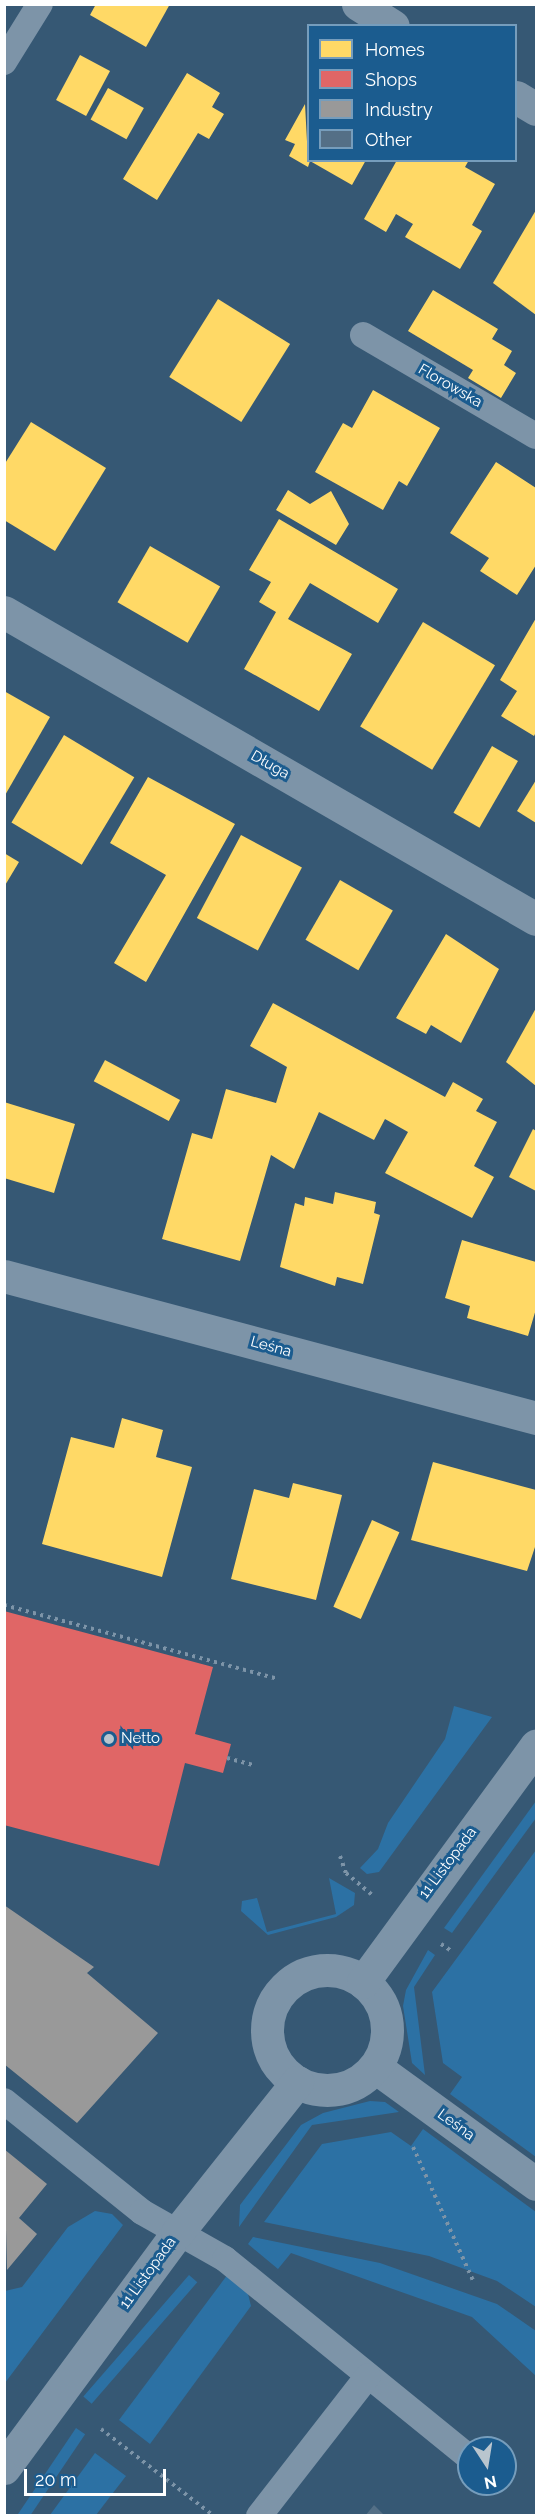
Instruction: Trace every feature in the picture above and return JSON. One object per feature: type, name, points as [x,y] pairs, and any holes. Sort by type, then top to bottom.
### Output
[{"type":"street","points":[[358,4],[390,24]]},
{"type":"street","points":[[517,98],[537,109]]},
{"type":"street","name":"Długa","points":[[4,612],[537,919]]},
{"type":"street","name":"Leśna","points":[[4,1276],[537,1418]]},
{"type":"street","name":"11 Listopada","points":[[363,1982],[537,1746]]},
{"type":"street","points":[[318,1970],[342,1972],[363,1982],[380,2004],[387,2031],[375,2067],[339,2089],[297,2082],[281,2070],[266,2032],[279,1994],[296,1978],[318,1970]]},
{"type":"street","name":"Leśna","points":[[375,2067],[537,2184]]},
{"type":"street","name":"11 Listopada","points":[[4,2468],[177,2233],[297,2082]]},
{"type":"lane","points":[[4,62],[40,4]]},
{"type":"lane","name":"Florowska","points":[[363,335],[537,436]]},
{"type":"lane","points":[[4,2101],[177,2233],[225,2259],[457,2447]]},
{"type":"lane","points":[[259,2516],[368,2376]]},
{"type":"path","points":[[4,1605],[275,1678]]},
{"type":"path","points":[[227,1758],[254,1765]]},
{"type":"path","points":[[340,1856],[346,1873],[372,1895]]},
{"type":"path","points":[[409,2139],[474,2283]]},
{"type":"path","points":[[101,2429],[214,2516]]},
{"type":"shaded area","points":[[454,1706],[492,1717],[379,1872],[367,1874],[360,1868],[378,1849],[388,1823],[445,1739]]},
{"type":"shaded area","points":[[536,1801],[536,1818],[452,1933],[444,1928]]},
{"type":"shaded area","points":[[536,1850],[536,2157],[450,2094],[462,2077],[443,2063],[432,1992]]},
{"type":"shaded area","points":[[329,1878],[355,1893],[354,1905],[336,1917],[268,1935],[241,1911],[242,1901],[257,1898],[267,1932],[336,1914]]},
{"type":"shaded area","points":[[428,1950],[435,1955],[414,1987],[425,2075],[412,2063],[403,2006],[406,1990]]},
{"type":"shaded area","points":[[370,2101],[385,2102],[399,2112],[312,2125],[239,2227],[240,2205],[301,2125],[323,2113]]},
{"type":"shaded area","points":[[423,2129],[536,2212],[536,2307],[497,2281],[429,2256],[264,2222],[322,2144],[391,2132],[411,2146]]},
{"type":"shaded area","points":[[95,2211],[112,2214],[123,2225],[5,2383],[5,2291],[22,2287],[68,2227]]},
{"type":"shaded area","points":[[253,2237],[380,2263],[497,2304],[536,2331],[536,2376],[472,2317],[291,2253],[278,2269],[248,2244]]},
{"type":"shaded area","points":[[228,2274],[247,2290],[251,2306],[150,2444],[119,2420]]},
{"type":"shaded area","points":[[189,2275],[197,2282],[92,2404],[83,2397]]},
{"type":"shaded area","points":[[76,2428],[85,2434],[30,2516],[17,2516]]},
{"type":"shaded area","points":[[95,2453],[126,2476],[96,2515],[50,2515]]},
{"type":"building: Homes","points":[[96,4],[170,4],[146,47],[90,15]]},
{"type":"building: Homes","points":[[80,55],[110,71],[86,116],[56,100]]},
{"type":"building: Homes","points":[[187,73],[220,93],[212,107],[224,114],[209,139],[198,133],[157,200],[123,179]]},
{"type":"building: Homes","points":[[108,88],[144,108],[126,139],[91,119]]},
{"type":"building: Homes","points":[[305,104],[307,162],[310,162],[308,167],[289,156],[295,144],[285,140]]},
{"type":"building: Homes","points":[[312,162],[365,162],[352,185]]},
{"type":"building: Homes","points":[[396,162],[468,162],[465,167],[495,184],[472,225],[482,231],[460,269],[405,237],[413,224],[396,214],[386,232],[364,219]]},
{"type":"building: Homes","points":[[536,210],[536,315],[493,283]]},
{"type":"building: Homes","points":[[433,290],[498,329],[492,339],[512,351],[504,365],[516,373],[501,398],[468,378],[473,370],[408,331]]},
{"type":"building: Homes","points":[[218,299],[290,344],[241,422],[169,377]]},
{"type":"building: Homes","points":[[373,390],[440,428],[407,486],[399,481],[383,510],[315,472],[343,423],[352,428]]},
{"type":"building: Homes","points":[[31,422],[106,468],[55,551],[4,520],[4,465]]},
{"type":"building: Homes","points":[[496,462],[536,488],[536,565],[517,595],[480,571],[489,558],[450,533]]},
{"type":"building: Homes","points":[[288,490],[310,504],[331,491],[349,524],[336,545],[276,510]]},
{"type":"building: Homes","points":[[279,519],[398,589],[378,623],[310,583],[288,619],[352,654],[319,711],[244,669],[276,612],[259,602],[271,582],[249,570]]},
{"type":"building: Homes","points":[[150,546],[220,586],[188,643],[118,602]]},
{"type":"building: Homes","points":[[536,618],[536,732],[534,736],[501,716],[517,691],[500,680]]},
{"type":"building: Homes","points":[[423,622],[495,665],[432,770],[360,727]]},
{"type":"building: Homes","points":[[4,691],[50,717],[4,797]]},
{"type":"building: Homes","points":[[64,735],[134,777],[82,865],[11,822]]},
{"type":"building: Homes","points":[[492,746],[518,761],[479,828],[454,813]]},
{"type":"building: Homes","points":[[148,777],[235,824],[146,982],[114,963],[166,875],[110,843]]},
{"type":"building: Homes","points":[[536,780],[536,823],[517,811]]},
{"type":"building: Homes","points":[[241,835],[302,867],[258,950],[197,918]]},
{"type":"building: Homes","points":[[4,853],[19,862],[4,887]]},
{"type":"building: Homes","points":[[340,880],[393,910],[358,970],[306,940]]},
{"type":"building: Homes","points":[[446,934],[499,969],[461,1043],[431,1025],[426,1034],[396,1018]]},
{"type":"building: Homes","points":[[273,1003],[445,1097],[453,1082],[483,1099],[476,1111],[497,1122],[474,1166],[494,1177],[472,1218],[385,1173],[408,1132],[385,1119],[374,1140],[319,1112],[294,1169],[271,1155],[240,1261],[162,1239],[192,1133],[212,1139],[226,1089],[276,1103],[287,1067],[250,1046]]},
{"type":"building: Homes","points":[[536,1008],[536,1086],[506,1062]]},
{"type":"building: Homes","points":[[105,1060],[180,1100],[169,1121],[94,1081]]},
{"type":"building: Homes","points":[[4,1102],[75,1124],[54,1193],[4,1178]]},
{"type":"building: Homes","points":[[533,1129],[536,1131],[536,1191],[509,1177]]},
{"type":"building: Homes","points":[[335,1192],[376,1202],[374,1213],[380,1215],[363,1284],[337,1277],[335,1286],[280,1267],[295,1203],[304,1206],[305,1197],[333,1204]]},
{"type":"building: Homes","points":[[462,1240],[536,1262],[536,1309],[528,1336],[467,1318],[470,1306],[445,1298]]},
{"type":"building: Homes","points":[[122,1418],[163,1430],[156,1457],[192,1467],[162,1577],[42,1544],[71,1437],[114,1448]]},
{"type":"building: Homes","points":[[433,1462],[536,1490],[536,1544],[527,1571],[411,1540]]},
{"type":"building: Homes","points":[[293,1483],[342,1495],[316,1600],[231,1579],[254,1489],[289,1498]]},
{"type":"building: Homes","points":[[372,1520],[399,1532],[361,1619],[333,1607]]},
{"type":"building: Shops","name":"Netto","points":[[4,1611],[213,1667],[195,1734],[231,1744],[223,1773],[185,1763],[159,1866],[4,1825]]},
{"type":"building: Industry","points":[[4,1905],[94,1967],[87,1973],[158,2033],[77,2123],[4,2064]]},
{"type":"building: Industry","points":[[4,2149],[47,2184],[19,2218],[37,2234],[7,2270]]},
{"type":"building: Other","points":[[374,2505],[385,2516],[365,2516]]},
{"type":"place","name":"Netto","points":[[109,1739]]}]
